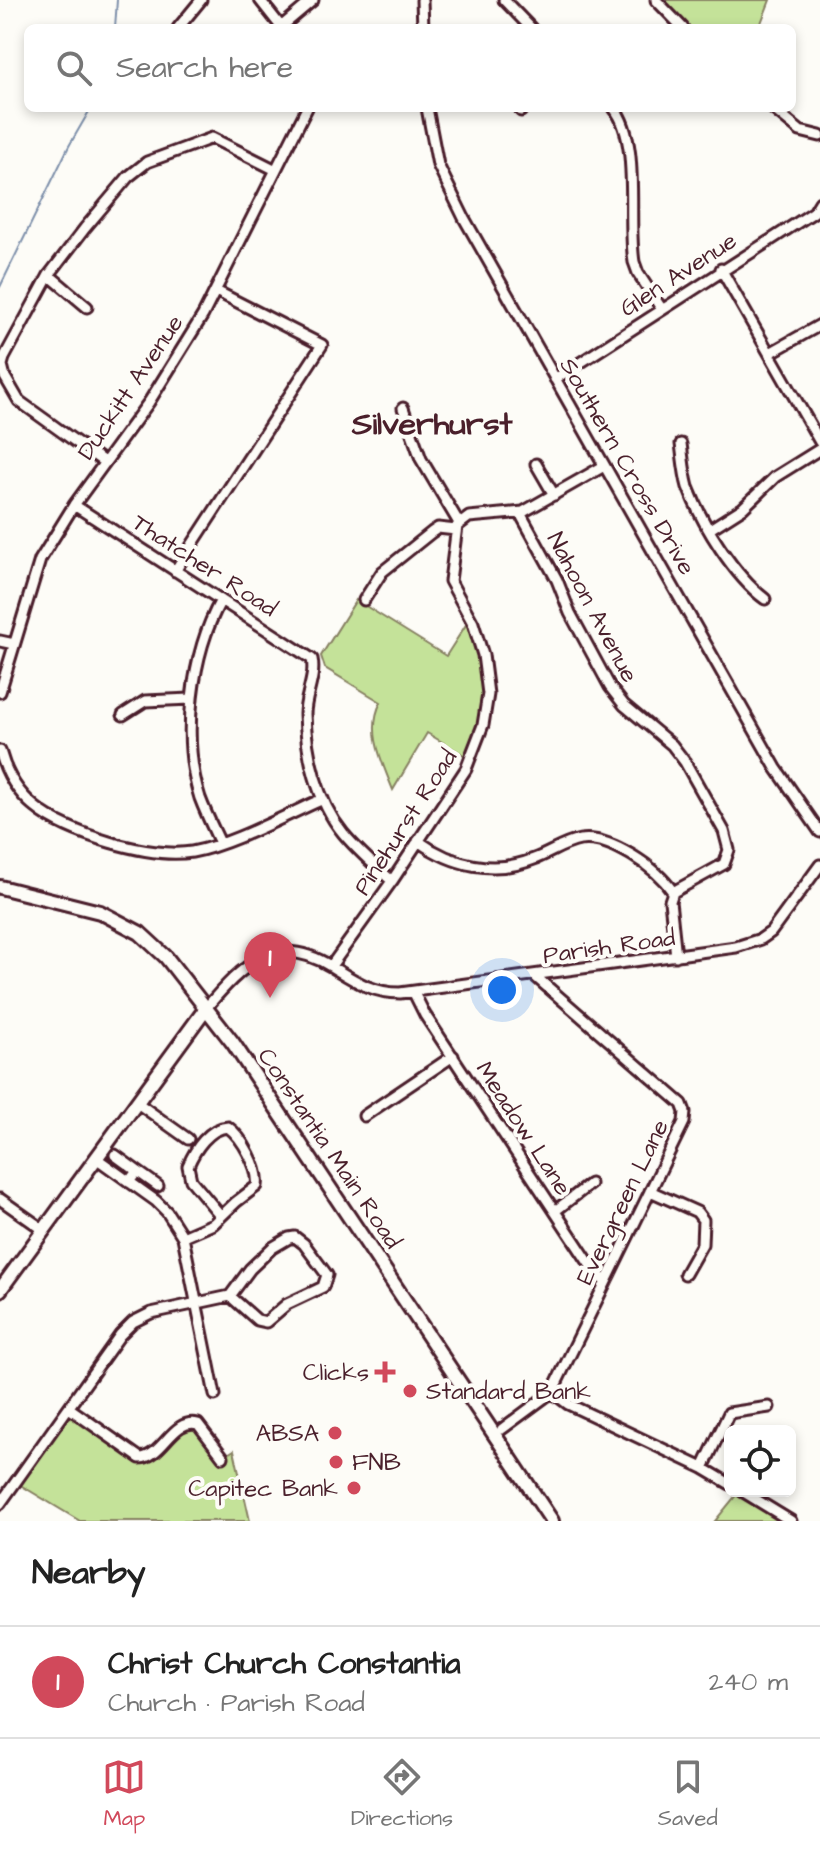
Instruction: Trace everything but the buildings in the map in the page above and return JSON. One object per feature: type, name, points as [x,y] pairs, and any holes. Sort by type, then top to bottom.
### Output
[{"type":"main road","name":"Constantia Main Road","points":[[0,887],[88,908],[127,925],[166,957],[253,1073],[552,1521]]},
{"type":"main road","points":[[0,1290],[206,1008]]},
{"type":"street","points":[[181,24],[201,0]]},
{"type":"street","points":[[260,0],[279,24]]},
{"type":"street","points":[[286,24],[313,0]]},
{"type":"street","points":[[422,0],[423,24]]},
{"type":"street","points":[[504,0],[527,24]]},
{"type":"street","points":[[656,0],[679,24]]},
{"type":"street","name":"Duckitt Avenue","points":[[0,692],[36,566],[74,505],[167,375],[216,291],[305,112]]},
{"type":"street","name":"Southern Cross Drive","points":[[428,112],[435,155],[446,184],[776,768],[820,832]]},
{"type":"street","points":[[617,112],[623,121],[628,141],[635,266],[661,308]]},
{"type":"street","points":[[777,112],[800,131],[820,136]]},
{"type":"street","points":[[104,462],[19,401],[3,370],[4,358],[49,275],[105,203],[128,177],[147,162],[212,138],[276,170]]},
{"type":"street","name":"Glen Avenue","points":[[555,379],[721,269],[814,212],[820,202]]},
{"type":"street","points":[[721,269],[820,442]]},
{"type":"street","points":[[49,275],[87,307]]},
{"type":"street","points":[[175,571],[322,345],[216,291]]},
{"type":"street","points":[[770,353],[820,325]]},
{"type":"street","points":[[403,408],[421,459],[457,527]]},
{"type":"street","points":[[681,444],[687,484],[710,529],[732,567],[765,599]]},
{"type":"street","points":[[710,529],[743,508],[775,477],[820,449]]},
{"type":"street","points":[[536,464],[554,495]]},
{"type":"street","points":[[364,600],[382,572],[432,532],[457,527],[469,517],[520,513],[604,466]]},
{"type":"street","name":"Thatcher Road","points":[[74,505],[313,661],[305,707],[305,730],[323,799]]},
{"type":"street","name":"Nahoon Avenue","points":[[520,513],[610,687],[624,705],[679,754],[724,831],[729,850],[729,858],[724,864],[673,892]]},
{"type":"street","name":"Pinehurst Road","points":[[331,966],[392,881],[472,757],[483,725],[488,694],[486,667],[473,623],[450,581],[457,527]]},
{"type":"street","points":[[220,843],[197,783],[191,699],[202,642],[221,600]]},
{"type":"street","points":[[0,641],[14,644]]},
{"type":"street","points":[[123,715],[145,701],[191,699]]},
{"type":"street","points":[[0,751],[9,775],[20,791],[32,805],[55,821],[150,852],[181,854],[220,843],[323,799],[344,834],[392,881]]},
{"type":"street","points":[[418,841],[457,862],[497,867],[533,859],[571,842],[596,840],[650,866],[673,892],[670,901],[676,956]]},
{"type":"street","name":"Parish Road","points":[[206,1008],[238,972],[265,956],[298,953],[331,966],[369,989],[414,993],[736,947],[761,939],[783,920],[820,865]]},
{"type":"street","points":[[552,991],[553,974]]},
{"type":"street","name":"Evergreen Lane","points":[[502,1429],[552,1392],[684,1122],[685,1112],[682,1104],[536,977]]},
{"type":"street","name":"Meadow Lane","points":[[414,993],[425,1015],[591,1266],[605,1282]]},
{"type":"street","points":[[364,1116],[453,1056]]},
{"type":"street","points":[[136,1102],[188,1139]]},
{"type":"street","points":[[183,1237],[208,1228],[254,1190],[258,1181],[256,1170],[235,1133],[228,1127],[209,1134],[188,1166],[191,1180],[221,1216]]},
{"type":"street","points":[[115,1155],[158,1186]]},
{"type":"street","points":[[96,1158],[167,1212],[183,1237],[215,1395]]},
{"type":"street","points":[[129,1182],[137,1171]]},
{"type":"street","points":[[555,1211],[590,1184]]},
{"type":"street","points":[[650,1191],[697,1212],[703,1220],[702,1244],[685,1274]]},
{"type":"street","points":[[0,1199],[44,1230]]},
{"type":"street","points":[[0,1504],[120,1335],[133,1322],[151,1313],[230,1296],[256,1263],[289,1238],[299,1239],[327,1275],[323,1287],[287,1304],[266,1322],[257,1320],[230,1296]]},
{"type":"street","points":[[552,1392],[568,1404],[724,1480]]},
{"type":"street","points":[[703,1468],[729,1413],[769,1407]]},
{"type":"street","points":[[69,1408],[140,1458],[149,1456],[190,1422],[198,1424],[223,1457]]},
{"type":"street","points":[[752,1497],[791,1521]]},
{"type":"green space","points":[[656,0],[770,0],[761,24],[679,24]]},
{"type":"green space","points":[[356,600],[446,656],[469,620],[485,680],[481,725],[469,758],[427,733],[393,790],[375,735],[381,702],[325,668],[321,656]]},
{"type":"green space","points":[[69,1408],[143,1458],[190,1422],[223,1457],[234,1450],[250,1521],[80,1521],[17,1483]]},
{"type":"green space","points":[[735,1497],[742,1497],[781,1521],[715,1521]]},
{"type":"waterway","points":[[115,24],[117,0]]},
{"type":"waterway","points":[[0,287],[89,112]]},
{"type":"place","name":"Christ Church Constantia","points":[[270,998]]},
{"type":"place","name":"Clicks","points":[[385,1372]]},
{"type":"place","name":"Standard Bank","points":[[410,1391]]},
{"type":"place","name":"ABSA","points":[[335,1433]]},
{"type":"place","name":"FNB","points":[[336,1462]]},
{"type":"place","name":"Capitec Bank","points":[[354,1488]]},
{"type":"district","name":"Silverhurst","points":[[432,423]]}]
